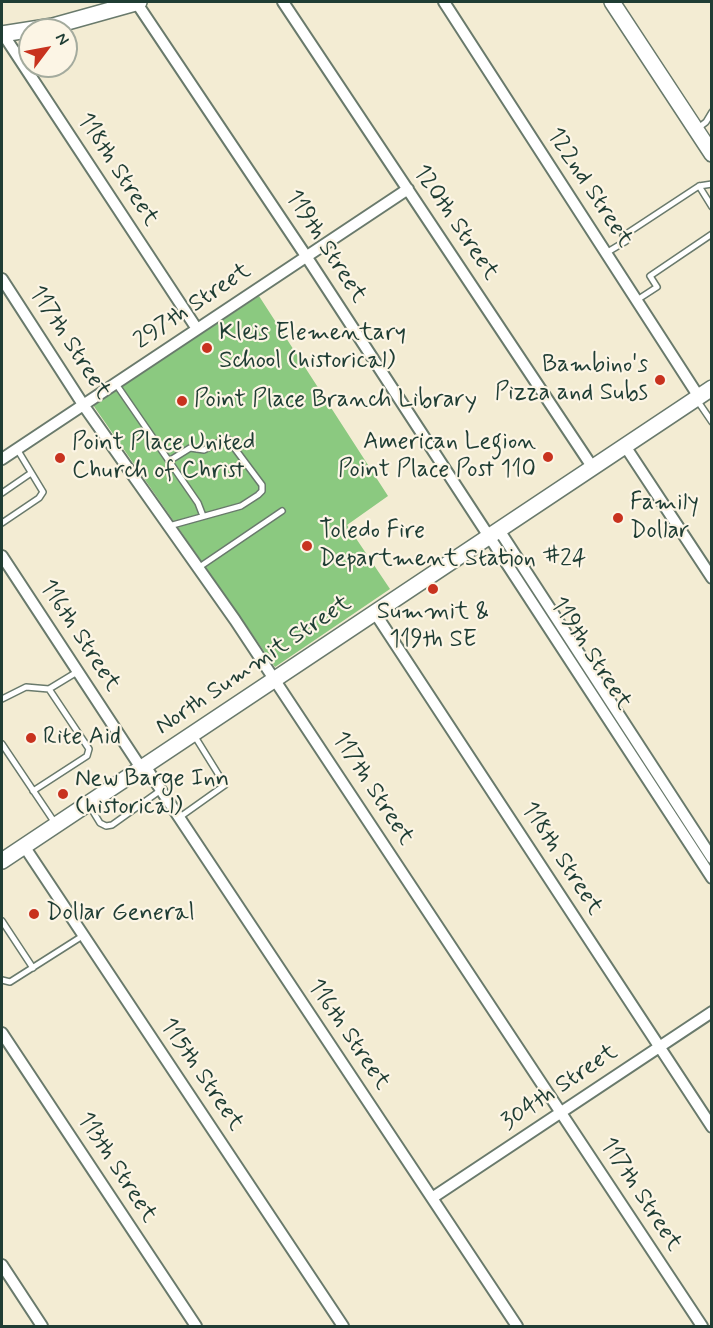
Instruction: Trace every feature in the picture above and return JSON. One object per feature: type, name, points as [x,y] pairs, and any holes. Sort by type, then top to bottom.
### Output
[{"type":"main road","points":[[2,34],[53,26],[138,2]]},
{"type":"main road","points":[[612,2],[711,154]]},
{"type":"main road","name":"North Summit Street","points":[[2,861],[702,394]]},
{"type":"street","name":"119th Street","points":[[138,2],[711,858]]},
{"type":"street","name":"120th Street","points":[[283,2],[593,468]]},
{"type":"street","name":"122nd Street","points":[[444,2],[606,253],[702,394]]},
{"type":"street","name":"118th Street","points":[[2,34],[197,329]]},
{"type":"street","name":"297th Street","points":[[2,459],[408,189]]},
{"type":"street","name":"117th Street","points":[[2,279],[84,406],[275,680],[702,1326]]},
{"type":"street","points":[[625,446],[711,578]]},
{"type":"street","name":"119th Street","points":[[494,534],[711,878]]},
{"type":"street","name":"116th Street","points":[[2,556],[77,672],[161,790],[517,1326]]},
{"type":"street","name":"118th Street","points":[[375,613],[711,1127]]},
{"type":"street","name":"115th Street","points":[[24,846],[343,1326]]},
{"type":"street","name":"304th Street","points":[[432,1198],[711,1012]]},
{"type":"street","name":"113th Street","points":[[2,1033],[196,1326]]},
{"type":"street","points":[[2,1265],[42,1326]]},
{"type":"street","points":[[707,1326],[711,1324]]},
{"type":"lane","points":[[696,130],[706,122],[711,112]]},
{"type":"lane","points":[[606,253],[626,241],[623,236],[699,186],[711,184]]},
{"type":"lane","points":[[699,186],[711,207]]},
{"type":"lane","points":[[637,300],[657,287],[650,276],[711,234]]},
{"type":"lane","points":[[116,384],[198,503],[203,516]]},
{"type":"lane","points":[[702,394],[711,422]]},
{"type":"lane","points":[[169,461],[190,448],[204,450],[227,438],[262,486],[258,495],[241,506],[169,526]]},
{"type":"lane","points":[[2,523],[42,495],[17,449]]},
{"type":"lane","points":[[2,493],[31,473]]},
{"type":"lane","points":[[198,568],[282,511]]},
{"type":"lane","points":[[2,699],[26,687],[49,689],[77,672]]},
{"type":"lane","points":[[33,791],[87,756],[89,749],[49,689]]},
{"type":"lane","points":[[179,817],[225,784],[194,734]]},
{"type":"lane","points":[[2,744],[56,825]]},
{"type":"lane","points":[[88,804],[100,823],[106,826],[161,790]]},
{"type":"lane","points":[[2,921],[33,968]]},
{"type":"lane","points":[[2,980],[10,982],[84,935]]},
{"type":"green space","points":[[259,296],[388,496],[347,525],[390,589],[275,667],[93,405]]},
{"type":"place","name":"Kleis Elementary School (historical)","points":[[207,348]]},
{"type":"place","name":"Bambino's Pizza and Subs","points":[[660,380]]},
{"type":"place","name":"Point Place Branch Library","points":[[182,401]]},
{"type":"place","name":"American Legion Point Place Post 110","points":[[548,457]]},
{"type":"place","name":"Point Place United Church of Christ","points":[[60,458]]},
{"type":"place","name":"Family Dollar","points":[[618,518]]},
{"type":"place","name":"Toledo Fire Department Station #24","points":[[307,546]]},
{"type":"place","name":"Summit & 119th SE","points":[[433,589]]},
{"type":"place","name":"Rite Aid","points":[[31,738]]},
{"type":"place","name":"New Barge Inn (historical)","points":[[63,794]]},
{"type":"place","name":"Dollar General","points":[[34,914]]}]
